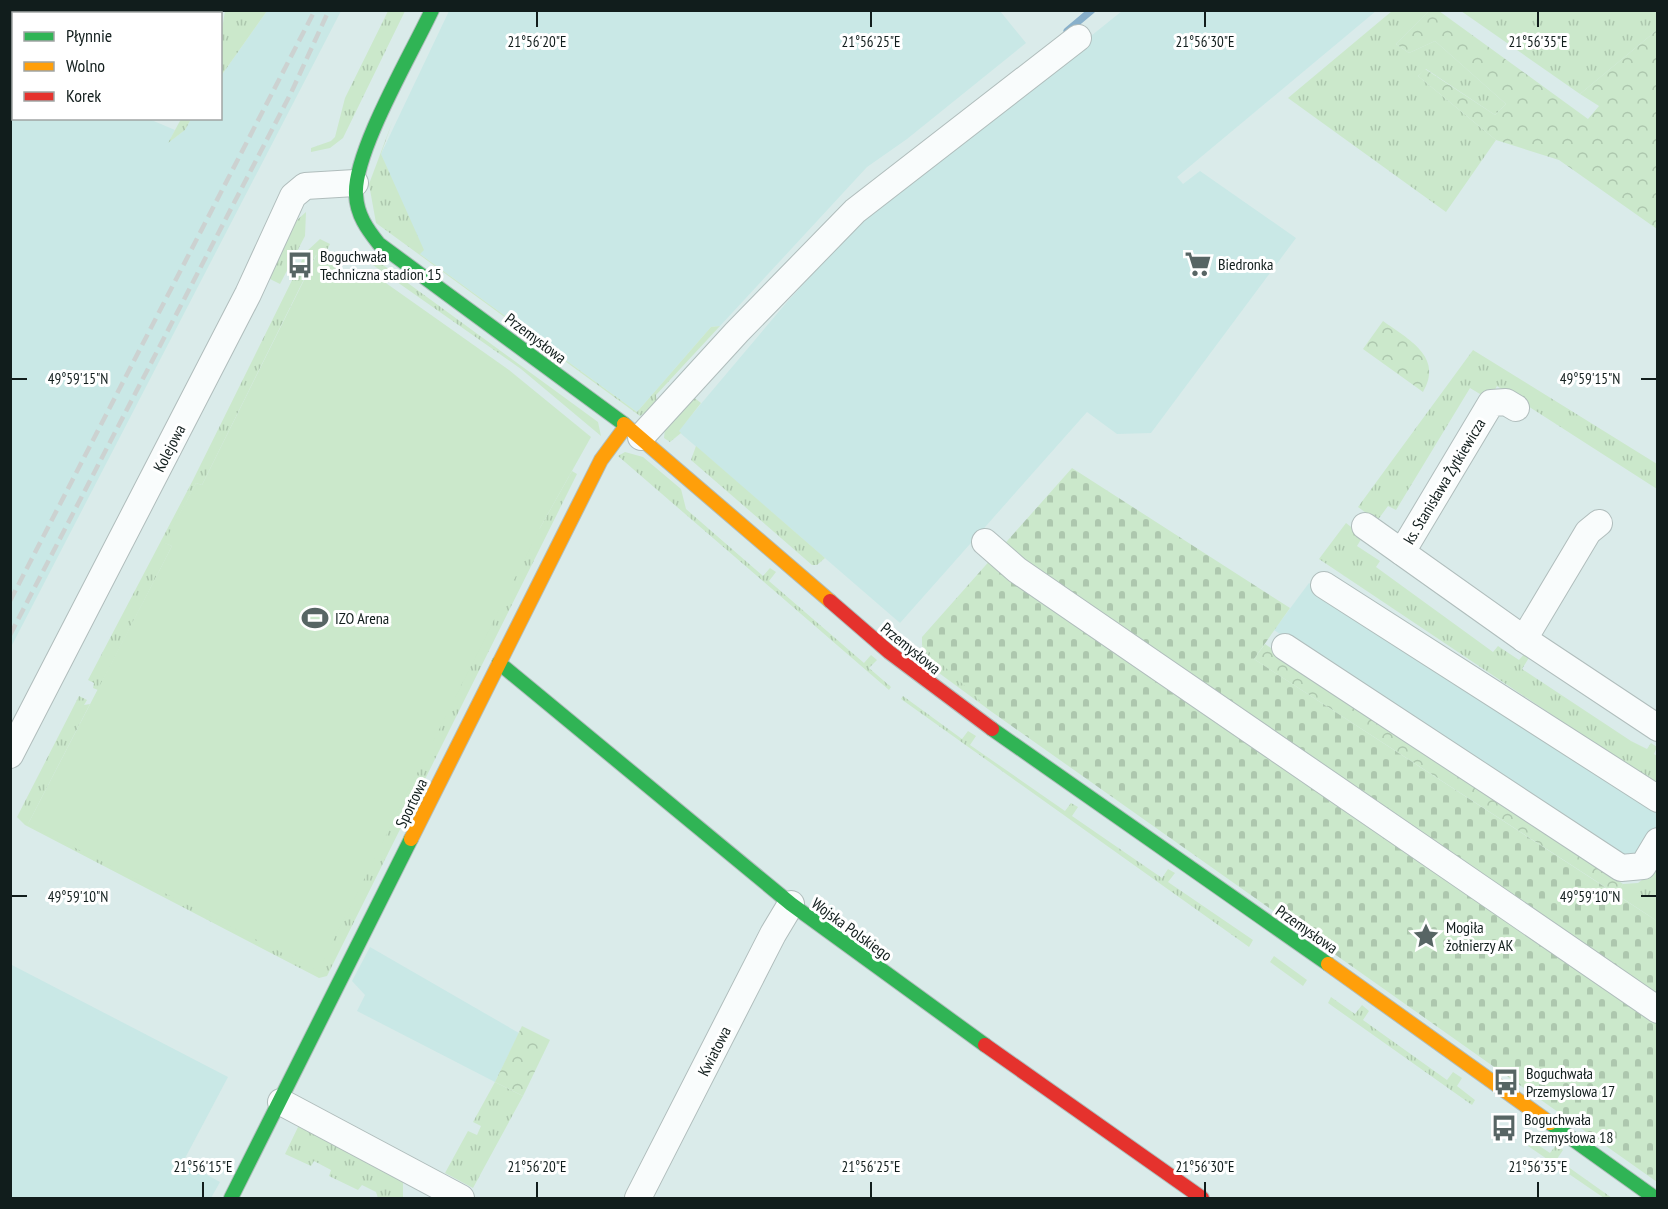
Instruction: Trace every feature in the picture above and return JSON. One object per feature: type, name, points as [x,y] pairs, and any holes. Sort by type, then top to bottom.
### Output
[{"type":"street","name":"Przemysłowa","points":[[432,10],[361,158],[355,183],[363,224],[379,244],[633,431],[889,652],[960,707],[1328,964],[1655,1198]]},
{"type":"street","points":[[633,431],[737,332],[855,211],[1078,38]]},
{"type":"street","name":"Kolejowa","points":[[10,755],[248,294],[293,196],[305,186],[355,183]]},
{"type":"street","name":"ks. Stanisława Żytkiewicza","points":[[1402,552],[1491,403],[1506,402],[1516,408]]},
{"type":"street","name":"Sportowa","points":[[231,1198],[606,451],[633,431]]},
{"type":"street","points":[[1524,639],[1588,532],[1599,523]]},
{"type":"street","name":"ks. Stanisława Żytkiewicza","points":[[1365,526],[1524,639],[1655,720]]},
{"type":"street","points":[[986,542],[1017,570],[1658,1010]]},
{"type":"street","points":[[1324,585],[1658,799]]},
{"type":"street","points":[[1285,647],[1621,868],[1643,866],[1658,841]]},
{"type":"street","name":"Wojska Polskiego","points":[[499,663],[790,904],[903,987],[1202,1198]]},
{"type":"street","name":"Kwiatowa","points":[[644,1197],[772,934],[790,904]]},
{"type":"street","points":[[281,1102],[461,1198]]},
{"type":"shaded area","points":[[267,11],[341,11],[11,647],[10,41],[12,42],[12,120],[151,120],[175,130],[169,142],[185,130],[190,120],[222,120],[222,75]]},
{"type":"shaded area","points":[[449,11],[1000,11],[1026,43],[907,139],[867,167],[720,326],[711,327],[637,412],[420,254],[381,154]]},
{"type":"shaded area","points":[[1122,11],[1376,11],[1177,177],[1183,184],[1200,171],[1296,238],[1151,433],[1117,434],[1087,412],[900,623],[678,431],[787,302],[862,220]]},
{"type":"shaded area","points":[[1309,583],[1657,812],[1657,825],[1632,863],[1274,630]]},
{"type":"shaded area","points":[[370,947],[519,1033],[495,1082],[357,1011],[365,995],[352,981]]},
{"type":"shaded area","points":[[10,964],[228,1077],[183,1162],[220,1182],[211,1198],[11,1198]]},
{"type":"green space","points":[[1430,10],[1396,44],[1409,53],[1435,41],[1506,104],[1495,115],[1426,69],[1418,76],[1496,140],[1446,212],[1288,98],[1392,11]]},
{"type":"green space","points":[[1430,10],[1439,11],[1588,119],[1599,106],[1580,94],[1657,30],[1657,229],[1559,160],[1496,140],[1418,76],[1425,69],[1495,115],[1506,104],[1435,41],[1409,53],[1396,44]]},
{"type":"green space","points":[[225,11],[267,11],[222,75],[222,29]]},
{"type":"green space","points":[[388,11],[405,11],[343,138],[330,148],[311,152],[311,148],[331,141],[335,137],[345,98]]},
{"type":"green space","points":[[1461,11],[1657,11],[1657,30],[1580,94]]},
{"type":"green space","points":[[180,120],[190,120],[185,130],[168,143]]},
{"type":"green space","points":[[393,120],[381,154],[424,250],[420,254],[637,412],[711,327],[720,326],[656,395],[657,405],[640,416],[376,223],[369,184]]},
{"type":"green space","points":[[306,212],[305,236],[280,284],[270,279],[269,273],[296,221]]},
{"type":"green space","points":[[320,239],[330,244],[323,258],[316,255],[202,485],[196,483],[165,543],[172,546],[98,690],[93,688],[94,683],[88,680],[193,480],[306,252]]},
{"type":"green space","points":[[364,251],[598,422],[601,436],[521,369],[370,263],[355,258]]},
{"type":"green space","name":"IZO Arena","points":[[317,254],[344,272],[366,269],[509,370],[591,437],[540,528],[318,971],[28,824],[172,546],[164,543],[196,483],[202,485]]},
{"type":"green space","points":[[1383,321],[1412,342],[1426,359],[1429,369],[1428,380],[1423,392],[1363,349]]},
{"type":"green space","points":[[1473,350],[1657,464],[1657,489],[1497,386],[1492,395],[1485,397],[1470,388],[1396,510],[1388,506],[1377,521],[1358,507]]},
{"type":"green space","points":[[692,396],[701,403],[679,431],[681,433],[670,442],[664,438],[665,428]]},
{"type":"green space","points":[[696,446],[825,558],[817,565],[812,565],[691,460]]},
{"type":"green space","points":[[625,452],[643,457],[681,489],[686,509],[763,576],[770,568],[776,572],[769,581],[864,663],[871,655],[877,660],[869,668],[891,687],[889,690],[618,456]]},
{"type":"green space","points":[[1072,468],[1290,608],[1254,659],[1657,921],[1657,1182],[992,712],[922,645],[922,637]]},
{"type":"green space","points":[[572,471],[577,474],[327,976],[319,978],[25,825],[17,817],[79,696],[87,700],[84,705],[90,704],[28,824],[540,528]]},
{"type":"green space","points":[[1346,523],[1363,536],[1357,546],[1380,561],[1376,567],[1493,652],[1498,646],[1519,660],[1526,652],[1530,656],[1522,669],[1631,741],[1647,749],[1651,743],[1657,747],[1654,754],[1657,756],[1657,785],[1319,559]]},
{"type":"green space","points":[[1265,644],[1623,884],[1616,894],[1254,659]]},
{"type":"green space","points":[[922,645],[986,704],[992,712],[924,662]]},
{"type":"green space","points":[[903,696],[962,739],[968,731],[976,736],[970,745],[1065,811],[1071,803],[1078,807],[1072,816],[1162,878],[1168,869],[1175,873],[1168,882],[1253,940],[1249,947],[901,699]]},
{"type":"green space","points":[[1657,868],[1657,921],[1616,894],[1623,884],[1638,883]]},
{"type":"green space","points":[[1274,956],[1307,980],[1303,986],[1270,962]]},
{"type":"green space","points":[[1331,997],[1355,1014],[1362,1005],[1369,1011],[1363,1020],[1447,1080],[1453,1072],[1462,1078],[1457,1086],[1475,1100],[1472,1105],[1328,1003]]},
{"type":"green space","points":[[522,1026],[550,1040],[523,1096],[495,1082]]},
{"type":"green space","points":[[495,1082],[523,1096],[473,1188],[445,1173],[468,1131],[477,1135],[481,1126],[473,1122]]},
{"type":"green space","points":[[300,1123],[403,1181],[403,1198],[378,1198],[376,1192],[362,1185],[358,1190],[329,1176],[331,1170],[314,1161],[311,1166],[285,1154]]},
{"type":"green space","points":[[1532,1141],[1550,1153],[1557,1144],[1563,1150],[1557,1159],[1612,1198],[1604,1198],[1528,1146]]},
{"type":"waterway","points":[[1067,31],[1092,10]]},
{"type":"railway","points":[[10,601],[315,10]]},
{"type":"railway","points":[[10,635],[291,93],[329,10]]},
{"type":"traffic: fast","points":[[432,10],[385,103],[364,154],[356,195],[361,215],[379,244],[624,424]]},
{"type":"traffic: fast","points":[[499,663],[791,904],[985,1045]]},
{"type":"traffic: fast","points":[[992,729],[1328,964]]},
{"type":"traffic: fast","points":[[231,1198],[411,839]]},
{"type":"traffic: fast","points":[[1550,1123],[1655,1198]]},
{"type":"traffic: slow","points":[[624,424],[830,601]]},
{"type":"traffic: slow","points":[[411,839],[601,460],[626,426]]},
{"type":"traffic: slow","points":[[1328,964],[1550,1123]]},
{"type":"traffic: jam","points":[[830,601],[889,652],[992,729]]},
{"type":"traffic: jam","points":[[985,1045],[1202,1198]]},
{"type":"place","name":"Biedronka","points":[[1198,264]]},
{"type":"place","name":"Boguchwała Techniczna stadion 15","points":[[300,265]]},
{"type":"place","name":"IZO Arena","points":[[315,618]]},
{"type":"place","name":"Mogiła żołnierzy AK","points":[[1426,936]]},
{"type":"place","name":"Boguchwała Przemyslowa 17","points":[[1506,1082]]},
{"type":"place","name":"Boguchwała Przemysłowa 18","points":[[1504,1128]]}]
